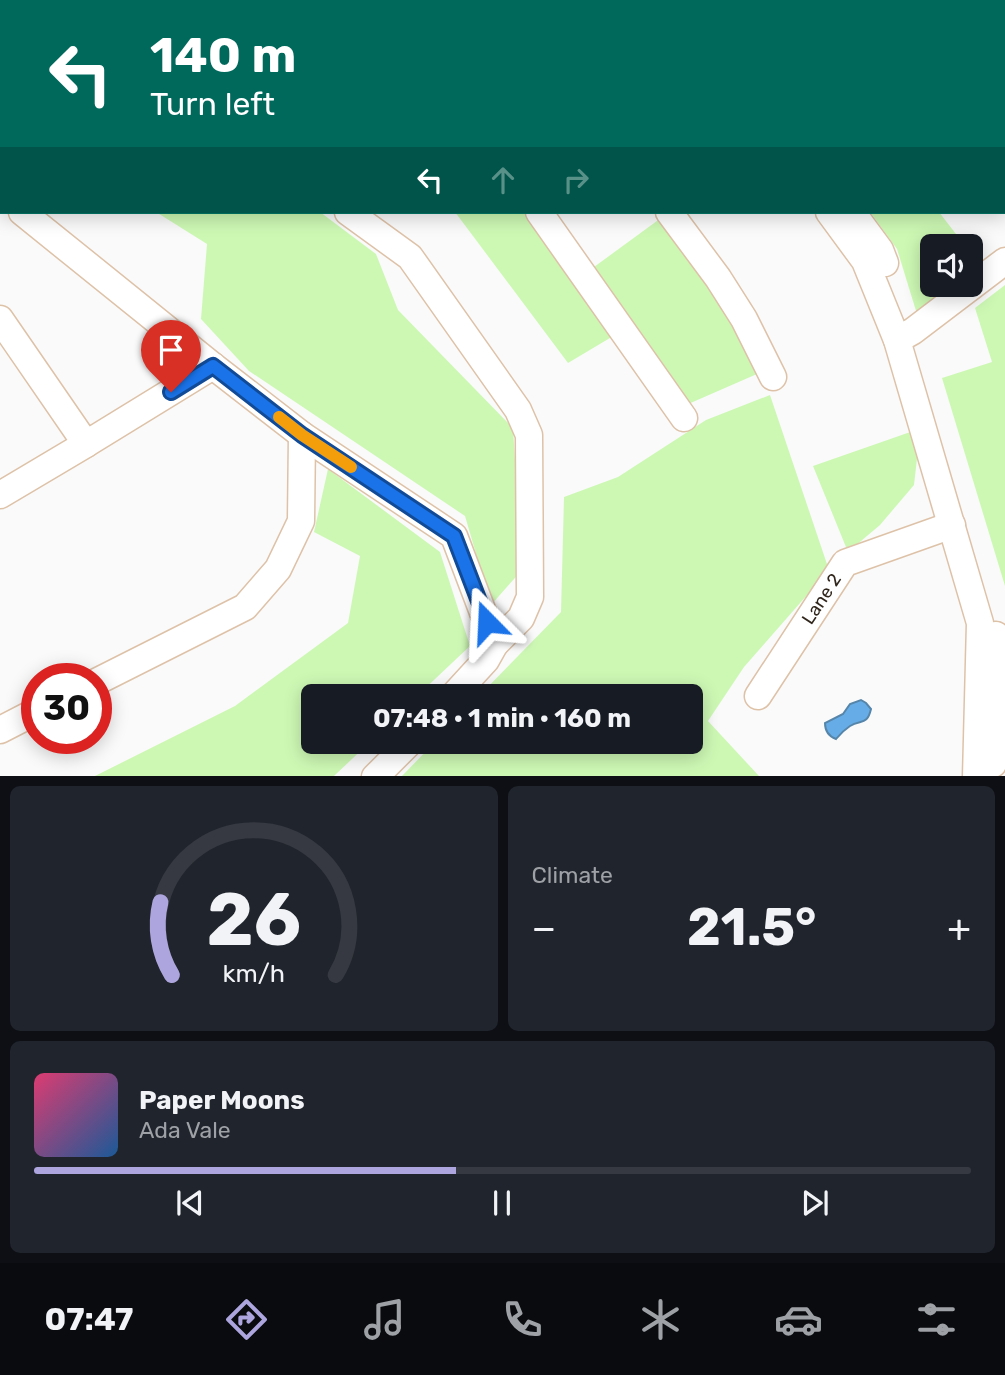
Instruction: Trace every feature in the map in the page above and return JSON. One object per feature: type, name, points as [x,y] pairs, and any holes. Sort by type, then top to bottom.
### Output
[{"type":"street","points":[[24,214],[302,435],[454,536],[495,644]]},
{"type":"street","points":[[351,214],[410,257],[518,410],[529,435],[530,597],[521,618],[495,644],[486,660],[464,684]]},
{"type":"street","points":[[540,214],[684,418]]},
{"type":"street","points":[[671,214],[744,319],[773,377]]},
{"type":"street","points":[[831,214],[866,261],[905,335],[952,525],[980,623],[988,773]]},
{"type":"street","points":[[853,214],[880,250],[996,628],[998,693],[988,773]]},
{"type":"street","points":[[905,335],[1005,261]]},
{"type":"street","points":[[0,320],[86,444]]},
{"type":"street","points":[[0,495],[213,366]]},
{"type":"street","points":[[112,674],[245,607],[278,569],[301,520],[302,435]]},
{"type":"street","name":"Lane 2","points":[[758,696],[845,563],[952,525]]},
{"type":"street","points":[[0,730],[21,720]]},
{"type":"street","points":[[375,776],[398,754]]},
{"type":"green space","points":[[159,214],[323,214],[376,254],[398,310],[513,428],[522,570],[491,605],[465,516],[249,371],[201,319],[207,244]]},
{"type":"green space","points":[[456,214],[526,214],[615,335],[568,363]]},
{"type":"green space","points":[[871,214],[941,214],[956,234],[920,234],[920,297],[938,297],[917,314],[897,249]]},
{"type":"green space","points":[[661,218],[740,335],[757,374],[686,405],[594,267]]},
{"type":"green space","points":[[1005,285],[1005,586],[942,378],[992,362],[975,308]]},
{"type":"green space","points":[[770,395],[829,570],[744,667],[708,721],[759,776],[402,776],[423,754],[703,754],[703,684],[491,684],[561,612],[564,497],[618,477],[706,420]]},
{"type":"green space","points":[[916,430],[918,450],[914,485],[880,525],[848,552],[813,466]]},
{"type":"green space","points":[[328,469],[440,552],[470,646],[430,684],[301,684],[301,754],[357,754],[334,776],[95,776],[235,706],[348,623],[360,556],[314,532]]},
{"type":"water","points":[[861,700],[871,709],[868,718],[850,726],[836,739],[829,735],[825,723],[843,714],[850,704]]},
{"type":"slow traffic","points":[[279,417],[351,467]]},
{"type":"route","points":[[171,392],[213,366],[302,435],[454,536],[487,622]]}]
